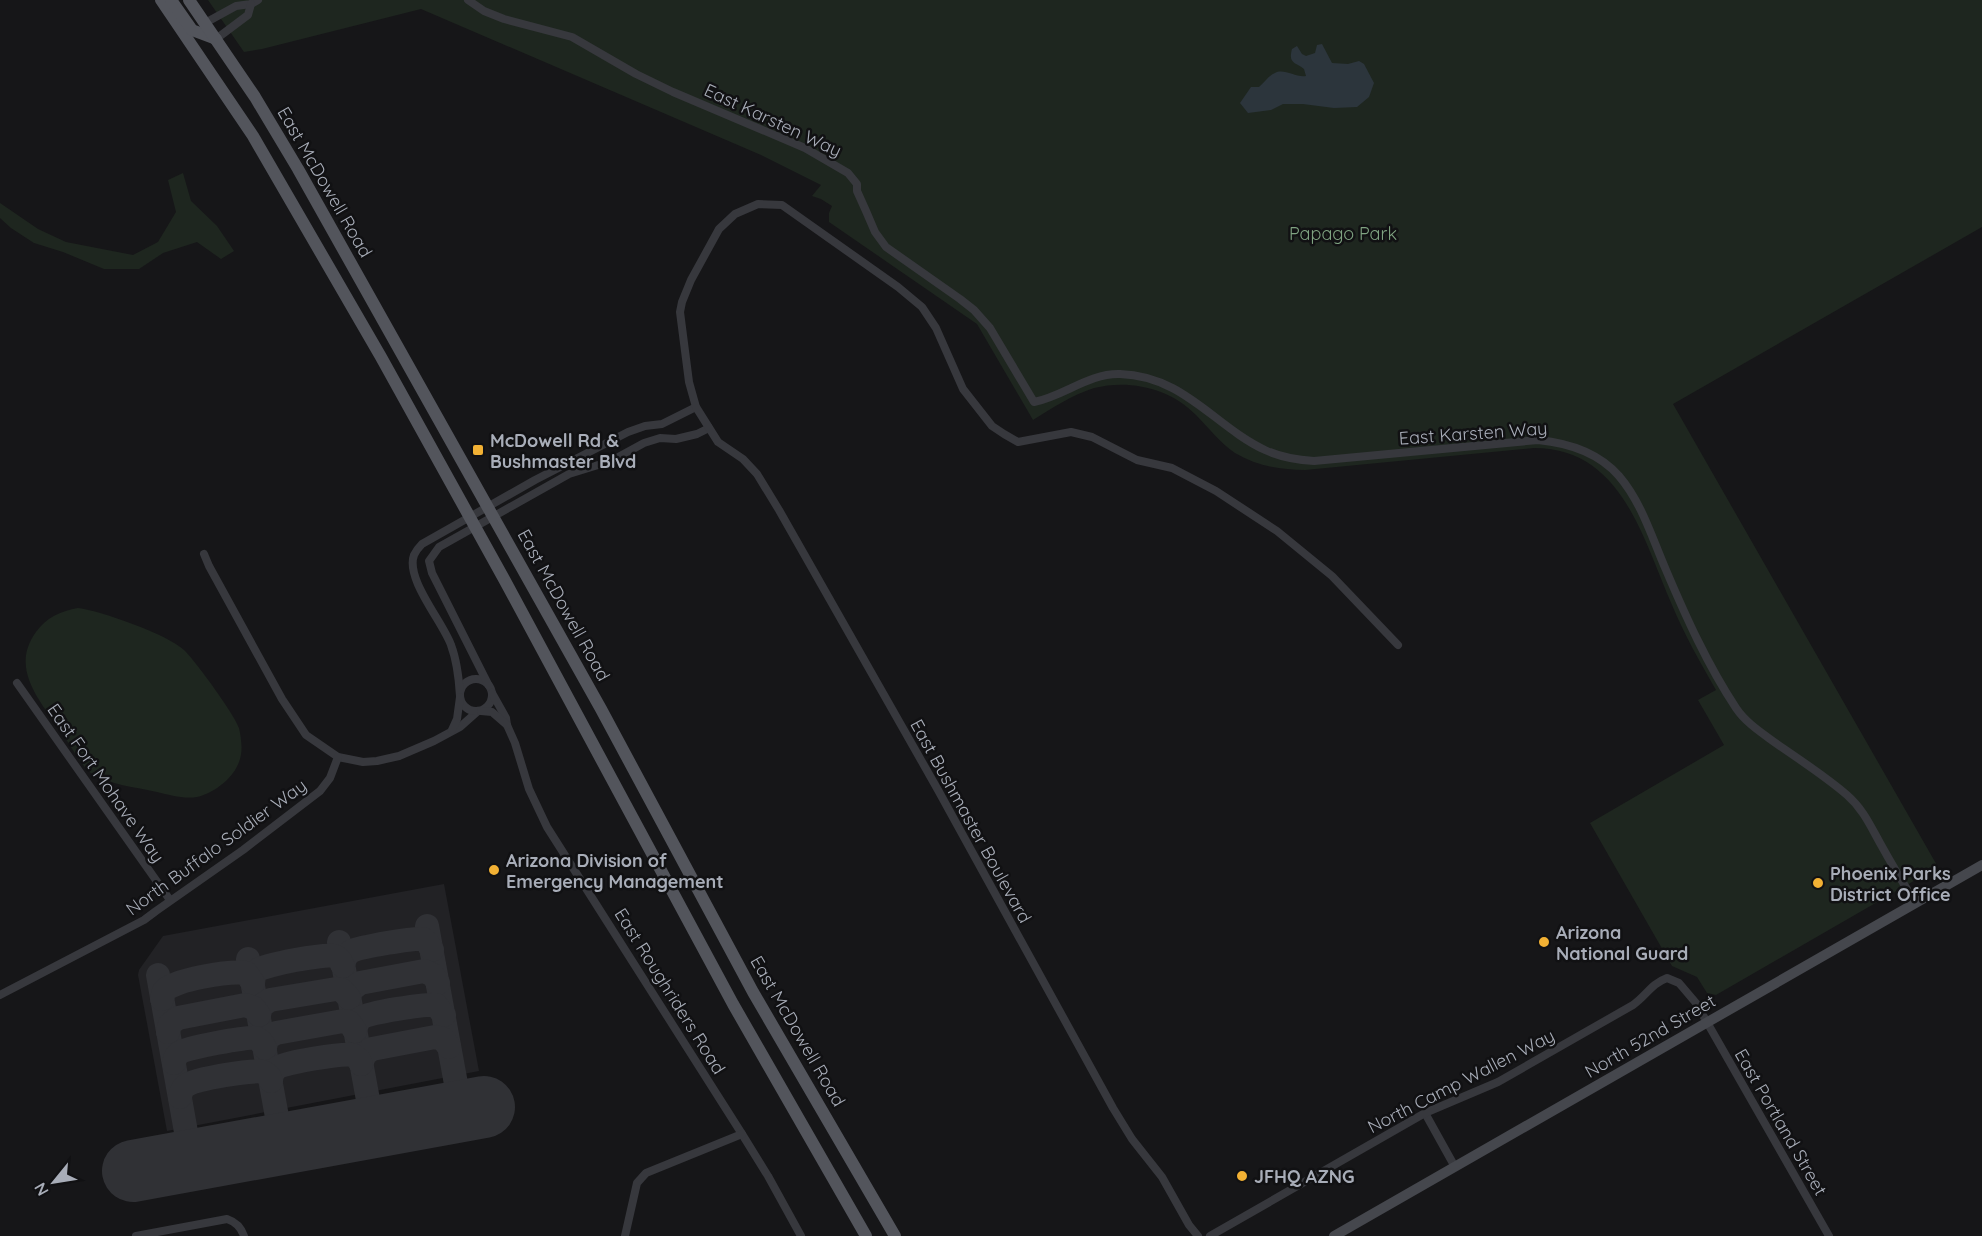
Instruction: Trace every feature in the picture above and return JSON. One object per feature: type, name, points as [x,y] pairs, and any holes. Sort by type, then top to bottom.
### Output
[{"type":"main road","points":[[161,0],[278,177],[473,521],[733,1004],[866,1236]]},
{"type":"main road","points":[[171,0],[192,30],[216,39]]},
{"type":"main road","name":"East McDowell Road","points":[[189,0],[255,97],[298,169],[601,709],[753,992],[895,1236]]},
{"type":"main road","name":"North 52nd Street","points":[[1334,1236],[1982,864]]},
{"type":"street","name":"East Karsten Way","points":[[468,0],[484,11],[504,19],[572,38],[673,92],[768,131],[832,162],[857,184],[857,191],[866,211],[886,247],[960,299],[974,310],[990,328],[1034,402],[1050,399],[1098,377],[1119,374],[1139,376],[1169,386],[1197,402],[1254,445],[1289,458],[1314,461],[1538,440],[1564,444],[1589,453],[1610,467],[1638,503],[1699,644],[1737,709],[1745,720],[1828,779],[1866,815],[1915,902]]},
{"type":"street","points":[[216,39],[248,15],[255,2]]},
{"type":"street","points":[[205,23],[236,6],[255,2]]},
{"type":"street","name":"East Bushmaster Boulevard","points":[[1198,1236],[1189,1225],[1162,1177],[1132,1139],[1108,1101],[938,790],[779,510],[757,474],[743,459],[718,442],[696,407],[689,382],[680,312],[691,280],[719,229],[735,214],[758,204],[782,205],[898,287],[922,307],[936,328],[963,389],[992,426],[1018,442],[1071,432],[1092,437],[1137,460],[1172,468],[1216,491],[1277,531],[1332,576],[1398,645]]},
{"type":"street","points":[[507,725],[492,712],[469,709],[465,706],[460,696],[452,645],[420,588],[412,568],[414,556],[422,544],[473,521],[628,432],[645,426],[662,424],[696,407]]},
{"type":"street","points":[[204,554],[277,689],[306,735],[338,757],[363,762],[399,756],[460,727],[490,702],[490,689],[438,588],[429,561],[439,547],[490,511],[569,474],[611,461],[644,443],[660,438],[676,439],[697,434],[708,428]]},
{"type":"street","points":[[452,730],[457,719],[463,686],[471,680],[481,680],[490,689]]},
{"type":"street","name":"East Fort Mohave Way","points":[[17,683],[170,900]]},
{"type":"street","name":"East Roughriders Road","points":[[490,689],[506,718],[529,789],[547,827],[742,1134],[801,1236]]},
{"type":"street","name":"North Buffalo Soldier Way","points":[[0,995],[144,920],[243,850],[320,791],[330,778],[338,757]]},
{"type":"street","name":"North Camp Wallen Way","points":[[1210,1236],[1425,1113],[1498,1082],[1633,1005],[1643,998],[1655,982],[1667,978],[1679,983],[1696,1003],[1706,1022]]},
{"type":"street","name":"East Portland Street","points":[[1706,1022],[1829,1236]]},
{"type":"street","points":[[1425,1113],[1455,1167]]},
{"type":"street","points":[[625,1236],[640,1178],[646,1173],[742,1134]]},
{"type":"street","points":[[136,1236],[227,1219],[236,1222],[244,1236]]},
{"type":"shaded area","points":[[1322,44],[1332,63],[1348,64],[1359,61],[1364,64],[1374,83],[1369,97],[1357,107],[1334,108],[1283,104],[1271,110],[1248,113],[1240,103],[1251,87],[1259,87],[1271,75],[1279,72],[1306,76],[1304,69],[1292,60],[1292,49],[1297,46],[1306,56],[1315,53],[1317,45]]},
{"type":"shaded area","points":[[444,884],[479,1071],[167,1131],[138,975],[139,970],[163,936]]},
{"type":"green space","name":"Papago Park","points":[[208,0],[1982,0],[1982,227],[1673,404],[1938,867],[1716,995],[1707,993],[1697,977],[1672,966],[1590,823],[1724,745],[1698,700],[1716,690],[1682,627],[1639,526],[1609,480],[1589,463],[1564,452],[1534,448],[1305,470],[1278,468],[1260,464],[1235,453],[1186,406],[1162,392],[1135,385],[1107,385],[1094,388],[1070,398],[1033,420],[977,324],[829,222],[832,206],[812,196],[821,185],[761,155],[421,9],[244,52]]},
{"type":"green space","points":[[183,173],[191,201],[217,226],[234,251],[221,259],[197,242],[163,253],[139,269],[104,269],[34,243],[0,218],[0,203],[38,229],[66,242],[133,255],[158,242],[176,212],[168,180]]},
{"type":"green space","points":[[78,608],[117,618],[164,637],[184,650],[205,675],[236,721],[242,748],[234,772],[217,788],[197,797],[182,797],[114,783],[98,777],[84,766],[37,697],[27,672],[26,659],[36,632],[45,622],[60,613]]},
{"type":"taxiway","points":[[427,926],[461,1111]]},
{"type":"taxiway","points":[[343,966],[346,957],[352,951],[410,939],[423,939],[432,950]]},
{"type":"taxiway","points":[[339,942],[373,1127]]},
{"type":"taxiway","points":[[253,983],[254,975],[258,970],[295,960],[334,956],[343,966]]},
{"type":"taxiway","points":[[248,959],[282,1144]]},
{"type":"taxiway","points":[[349,998],[351,990],[360,983],[424,971],[433,975],[438,983]]},
{"type":"taxiway","points":[[162,999],[164,991],[170,987],[203,977],[246,973],[253,983]]},
{"type":"taxiway","points":[[158,975],[191,1160]]},
{"type":"taxiway","points":[[259,1015],[261,1006],[270,1000],[336,989],[342,990],[349,998]]},
{"type":"taxiway","points":[[168,1032],[170,1024],[178,1018],[245,1005],[254,1008],[259,1015]]},
{"type":"taxiway","points":[[355,1031],[361,1018],[386,1011],[436,1005],[444,1015]]},
{"type":"taxiway","points":[[265,1048],[267,1038],[276,1033],[343,1021],[349,1022],[355,1031]]},
{"type":"taxiway","points":[[361,1064],[365,1054],[372,1049],[435,1037],[443,1039],[449,1047]]},
{"type":"taxiway","points":[[174,1063],[177,1055],[185,1050],[230,1040],[255,1038],[265,1048]]},
{"type":"taxiway","points":[[271,1081],[272,1074],[277,1068],[302,1061],[353,1055],[361,1064]]},
{"type":"taxiway","points":[[180,1097],[187,1085],[225,1075],[257,1071],[269,1076],[271,1081]]},
{"type":"runway","points":[[133,1171],[484,1107]]},
{"type":"place","name":"McDowell Rd & Bushmaster Blvd","points":[[478,450]]},
{"type":"place","name":"Arizona Division of Emergency Management","points":[[494,870]]},
{"type":"place","name":"Phoenix Parks District Office","points":[[1818,883]]},
{"type":"place","name":"Arizona National Guard","points":[[1544,942]]},
{"type":"place","name":"JFHQ AZNG","points":[[1242,1176]]}]
